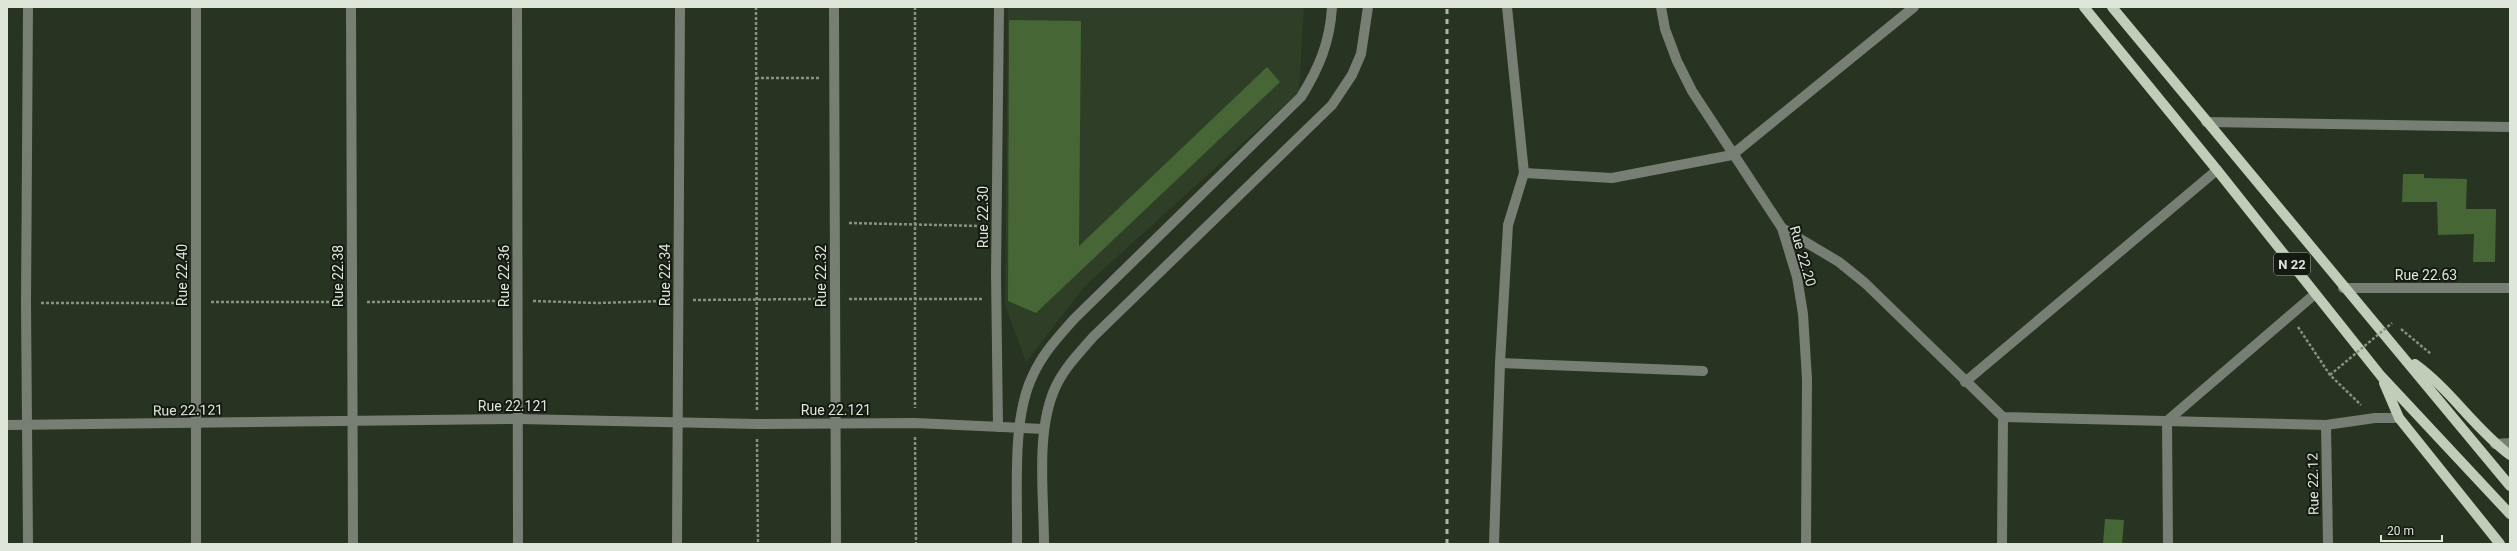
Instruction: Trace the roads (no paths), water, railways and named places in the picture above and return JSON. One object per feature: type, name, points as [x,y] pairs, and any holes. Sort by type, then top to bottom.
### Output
[{"type":"main road","name":"N 22","points":[[2084,7],[2217,170],[2380,376],[2510,513]]},
{"type":"main road","name":"N 22","points":[[2112,7],[2343,288],[2403,356],[2510,486]]},
{"type":"main road","points":[[2403,356],[2435,379],[2495,444],[2510,455]]},
{"type":"main road","points":[[2380,376],[2399,418],[2500,544]]},
{"type":"street","points":[[28,7],[26,425],[28,544]]},
{"type":"street","name":"Rue 22.40","points":[[196,7],[196,544]]},
{"type":"street","name":"Rue 22.38","points":[[351,7],[353,544]]},
{"type":"street","name":"Rue 22.36","points":[[517,7],[518,544]]},
{"type":"street","name":"Rue 22.34","points":[[677,544],[679,422],[680,7]]},
{"type":"street","name":"Rue 22.32","points":[[834,7],[836,544]]},
{"type":"street","name":"Rue 22.30","points":[[998,426],[997,226],[999,7]]},
{"type":"street","points":[[1017,544],[1018,427],[1032,376],[1056,339],[1300,97],[1318,68],[1327,40],[1332,7]]},
{"type":"street","points":[[1044,544],[1044,428],[1056,386],[1076,355],[1332,105],[1352,76],[1361,54],[1368,7]]},
{"type":"street","points":[[1494,544],[1500,363],[1508,225],[1524,173],[1507,7]]},
{"type":"street","points":[[1524,173],[1612,178],[1732,155],[1914,7]]},
{"type":"street","name":"Rue 22.20","points":[[1659,9],[1677,61],[1692,91],[1732,155],[1782,228],[1797,277],[1803,314],[1806,379],[1806,544]]},
{"type":"street","points":[[2206,122],[2510,127]]},
{"type":"street","points":[[1966,382],[2217,170]]},
{"type":"street","points":[[1782,228],[1839,262],[1865,283],[2003,416],[2167,422],[2326,425],[2375,418],[2399,418]]},
{"type":"street","name":"Rue 22.63","points":[[2343,288],[2510,288]]},
{"type":"street","points":[[2168,544],[2167,422],[2315,294]]},
{"type":"street","points":[[1500,363],[1703,371]]},
{"type":"street","points":[[2002,544],[2003,416]]},
{"type":"street","name":"Rue 22.121","points":[[7,425],[518,420],[757,424],[915,423],[1044,428]]},
{"type":"street","name":"Rue 22.12","points":[[2326,425],[2328,544]]},
{"type":"street","points":[[2495,444],[2510,443]]},
{"type":"railway","points":[[1447,7],[1447,544]]}]
